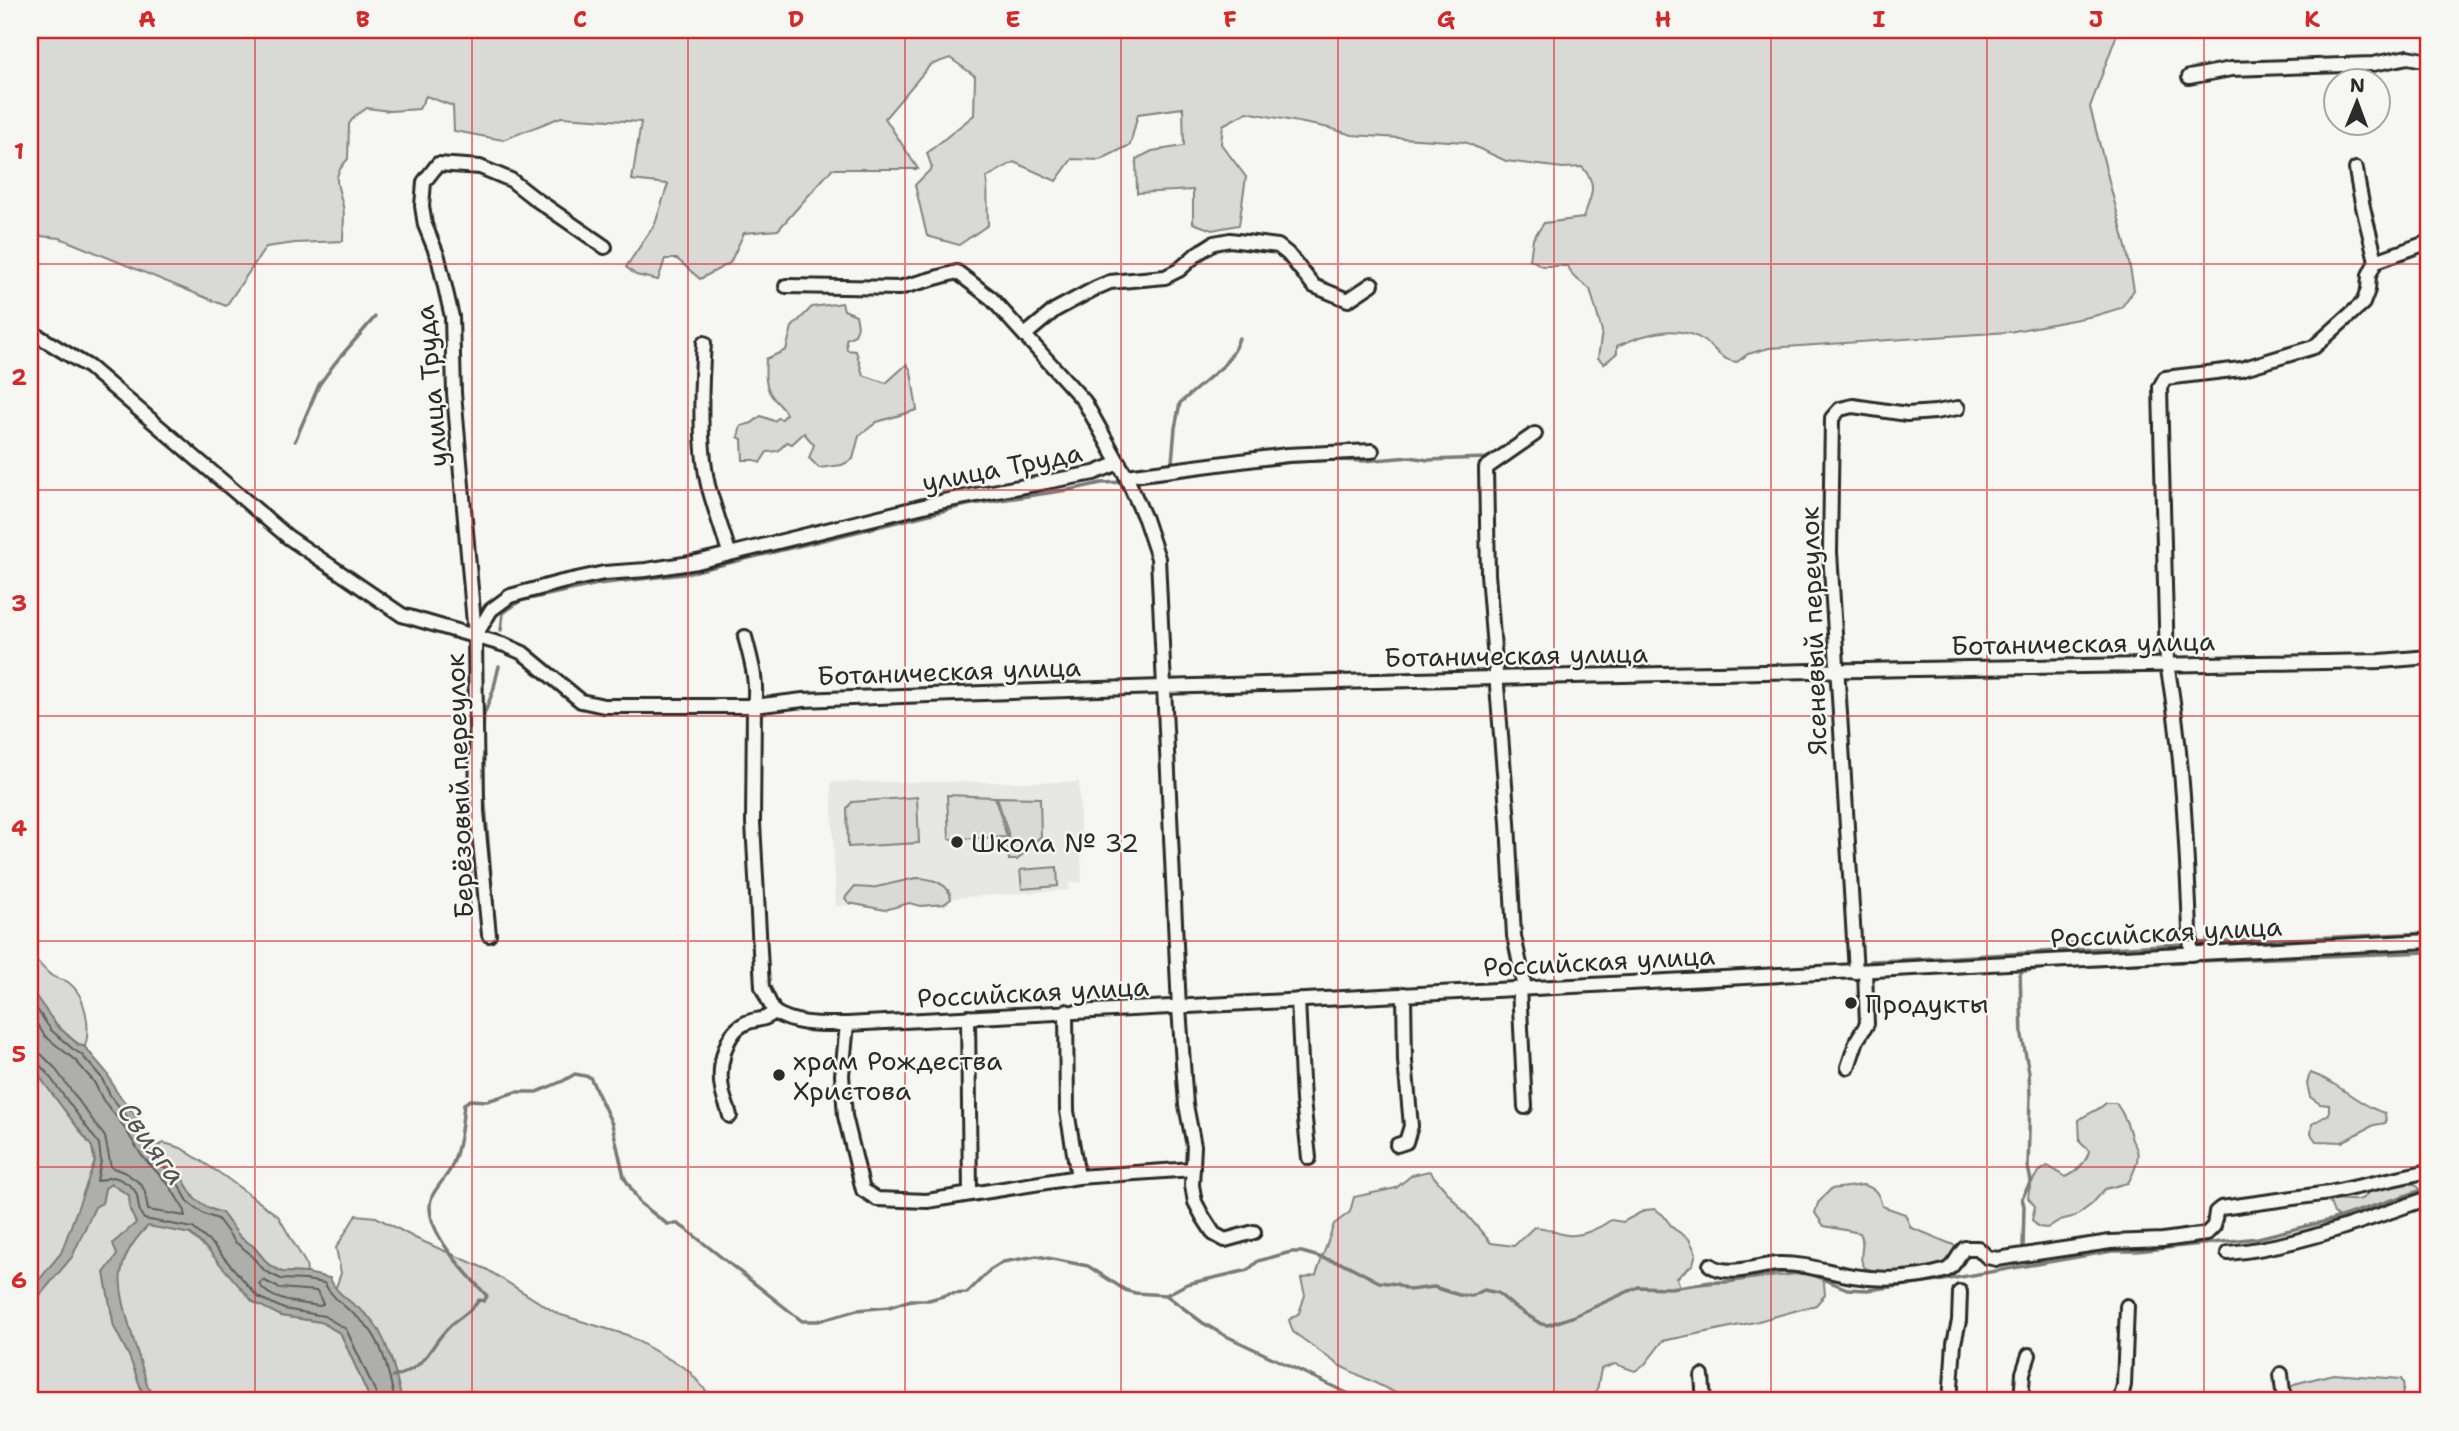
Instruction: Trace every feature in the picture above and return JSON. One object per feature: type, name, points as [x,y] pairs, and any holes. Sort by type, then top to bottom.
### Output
[{"type":"street","points":[[2189,77],[2231,69],[2373,64],[2408,57],[2429,61]]},
{"type":"street","name":"улица Труда","points":[[475,635],[454,393],[452,317],[438,257],[425,225],[422,205],[424,183],[428,174],[438,164],[480,166],[512,180],[605,247]]},
{"type":"street","points":[[2191,954],[2188,874],[2174,700],[2167,664],[2160,387],[2165,379],[2241,369],[2314,347],[2363,303],[2368,290],[2369,275],[2376,261],[2360,202],[2356,169]]},
{"type":"street","points":[[1025,335],[1055,310],[1096,288],[1110,282],[1165,277],[1180,270],[1198,253],[1214,243],[1230,240],[1278,247],[1288,254],[1314,286],[1348,300],[1372,284]]},
{"type":"street","points":[[2376,261],[2429,242]]},
{"type":"street","points":[[786,286],[898,288],[957,272],[991,298],[1084,401],[1126,476],[1158,558],[1179,1008],[1186,1105],[1194,1146],[1192,1185],[1195,1202],[1214,1234],[1225,1240],[1254,1233]]},
{"type":"street","points":[[30,331],[89,367],[308,552],[402,615],[475,635]]},
{"type":"street","points":[[704,343],[704,456],[708,484],[729,552]]},
{"type":"street","name":"Ясеневый переулок","points":[[1848,1067],[1857,1040],[1867,1024],[1860,972],[1835,670],[1829,552],[1832,418],[1840,409],[1853,406],[1908,414],[1958,408]]},
{"type":"street","points":[[1525,1107],[1522,988],[1514,936],[1508,822],[1488,574],[1486,468],[1535,434]]},
{"type":"street","points":[[1126,476],[1287,455],[1372,451]]},
{"type":"street","name":"улица Труда","points":[[475,635],[491,610],[510,596],[562,582],[604,573],[697,562],[944,501],[1094,472],[1119,463]]},
{"type":"street","name":"Ботаническая улица","points":[[475,635],[523,653],[581,701],[604,706],[754,706],[803,700],[1163,686],[1835,670],[2381,661],[2429,657]]},
{"type":"street","name":"Берёзовый переулок","points":[[475,635],[477,811],[489,935]]},
{"type":"street","points":[[730,1116],[722,1091],[722,1065],[728,1041],[741,1025],[766,1019],[774,1012],[762,987],[753,823],[756,691],[753,665],[745,636]]},
{"type":"street","name":"Российская улица","points":[[774,1012],[788,1020],[802,1023],[848,1024],[2429,941]]},
{"type":"street","points":[[1397,1145],[1406,1142],[1411,1126],[1405,1061],[1405,994]]},
{"type":"street","points":[[1298,1000],[1309,1158]]},
{"type":"street","points":[[1066,1012],[1067,1111],[1078,1177]]},
{"type":"street","points":[[968,1017],[970,1192]]},
{"type":"street","points":[[848,1024],[842,1075],[845,1116],[863,1190],[877,1199],[928,1200],[1078,1177],[1193,1169]]},
{"type":"street","points":[[1710,1265],[1724,1271],[1780,1264],[1805,1265],[1867,1277],[1913,1276],[1952,1267],[1965,1248],[1978,1248],[1987,1257],[1997,1259],[2110,1242],[2164,1240],[2206,1234],[2214,1226],[2216,1212],[2221,1208],[2329,1193],[2429,1171]]},
{"type":"street","points":[[2228,1253],[2252,1251],[2330,1231],[2429,1198]]},
{"type":"street","points":[[1950,1401],[1960,1292]]},
{"type":"street","points":[[2120,1401],[2124,1385],[2127,1306]]},
{"type":"street","points":[[2021,1401],[2023,1373],[2029,1355]]},
{"type":"street","points":[[2281,1374],[2284,1401]]},
{"type":"street","points":[[1702,1376],[1704,1401]]},
{"type":"shaded area","points":[[30,30],[2126,30],[2117,34],[2090,107],[2127,251],[2134,290],[2121,308],[2094,316],[2009,332],[1769,348],[1748,354],[1737,362],[1723,357],[1695,336],[1673,331],[1650,334],[1617,346],[1617,353],[1604,364],[1598,358],[1602,331],[1590,289],[1573,276],[1568,266],[1542,266],[1530,259],[1533,239],[1544,223],[1583,218],[1592,186],[1582,167],[1563,168],[1506,161],[1465,142],[1352,135],[1247,112],[1223,125],[1221,144],[1246,177],[1239,225],[1212,230],[1193,223],[1193,190],[1137,193],[1136,159],[1152,151],[1184,146],[1183,108],[1138,114],[1130,145],[1100,160],[1072,159],[1056,181],[1014,162],[987,177],[988,225],[959,245],[927,236],[915,185],[932,168],[927,153],[974,115],[975,76],[950,58],[930,65],[885,118],[918,169],[832,169],[778,230],[744,233],[730,263],[700,279],[677,259],[665,259],[658,280],[636,275],[626,267],[655,224],[668,184],[632,180],[641,122],[561,117],[503,140],[454,131],[453,106],[426,96],[419,109],[390,111],[367,108],[349,124],[348,159],[337,176],[344,210],[343,241],[266,247],[226,306],[60,238],[30,235]]},
{"type":"shaded area","points":[[842,303],[844,310],[856,315],[858,326],[855,335],[846,339],[847,350],[856,351],[863,375],[886,383],[907,364],[911,371],[917,410],[877,422],[859,436],[853,459],[842,465],[819,468],[809,458],[814,445],[804,433],[792,444],[787,442],[778,451],[767,452],[760,463],[743,460],[742,439],[738,437],[741,426],[752,423],[761,416],[774,421],[782,419],[786,414],[767,386],[766,359],[786,350],[792,327],[812,307]]},
{"type":"shaded area","name":"Школа № 32","points":[[831,782],[1079,782],[1082,882],[1068,883],[1069,890],[836,906]]},
{"type":"shaded area","points":[[947,795],[995,797],[1007,837],[949,839]]},
{"type":"shaded area","points":[[917,797],[919,843],[848,847],[847,808],[852,802]]},
{"type":"shaded area","points":[[997,797],[1040,798],[1041,836],[1017,860],[1009,860],[1008,833]]},
{"type":"shaded area","points":[[1057,867],[1058,886],[1022,889],[1020,870]]},
{"type":"shaded area","points":[[916,878],[933,880],[943,885],[951,899],[944,904],[921,906],[909,903],[885,910],[849,903],[845,898],[854,887],[872,888]]},
{"type":"shaded area","points":[[30,952],[49,974],[68,982],[79,995],[86,1012],[85,1047],[62,1029],[33,993],[29,978]]},
{"type":"shaded area","points":[[30,1064],[92,1147],[102,1203],[105,1188],[111,1184],[130,1196],[130,1210],[190,1234],[281,1316],[321,1322],[341,1334],[371,1401],[30,1401]]},
{"type":"shaded area","points":[[2310,1073],[2385,1113],[2386,1123],[2374,1125],[2342,1142],[2316,1141],[2311,1134],[2312,1124],[2329,1114],[2329,1105],[2320,1104],[2310,1097],[2307,1084]]},
{"type":"shaded area","points":[[2106,1103],[2116,1103],[2137,1150],[2137,1162],[2128,1183],[2105,1189],[2092,1204],[2076,1216],[2060,1220],[2047,1228],[2038,1227],[2032,1220],[2035,1206],[2028,1198],[2034,1179],[2048,1166],[2066,1177],[2081,1166],[2089,1151],[2080,1142],[2079,1120]]},
{"type":"shaded area","points":[[164,1143],[181,1148],[278,1216],[306,1264],[307,1273],[282,1272],[269,1265],[253,1246],[240,1237],[222,1213],[208,1208],[194,1198],[181,1176],[155,1147]]},
{"type":"shaded area","points":[[1429,1171],[1491,1243],[1514,1246],[1534,1227],[1578,1235],[1611,1220],[1623,1222],[1645,1210],[1655,1209],[1673,1228],[1689,1239],[1696,1253],[1693,1264],[1677,1278],[1680,1287],[1798,1274],[1806,1269],[1820,1273],[1825,1295],[1816,1305],[1755,1322],[1663,1341],[1645,1364],[1635,1371],[1615,1364],[1601,1369],[1595,1401],[1412,1401],[1340,1366],[1293,1332],[1289,1320],[1299,1313],[1305,1295],[1301,1279],[1316,1275],[1334,1224],[1350,1212],[1354,1197],[1396,1188],[1412,1175]]},
{"type":"shaded area","points":[[2385,1184],[2415,1184],[2421,1190],[2420,1194],[2351,1217],[2340,1218],[2334,1213],[2330,1203],[2332,1200],[2358,1200],[2369,1190]]},
{"type":"shaded area","points":[[1863,1185],[1876,1192],[1882,1206],[1905,1214],[1911,1228],[1957,1246],[1961,1259],[1928,1270],[1886,1272],[1865,1268],[1861,1260],[1860,1233],[1824,1226],[1815,1213],[1818,1203],[1831,1189]]},
{"type":"shaded area","points":[[356,1215],[376,1217],[415,1238],[486,1269],[558,1314],[627,1335],[688,1370],[715,1401],[402,1401],[392,1361],[335,1290],[341,1273],[336,1248]]},
{"type":"shaded area","points":[[2333,1374],[2401,1379],[2403,1390],[2398,1401],[2383,1401],[2374,1395],[2336,1401],[2287,1401],[2285,1395],[2294,1384]]},
{"type":"water","name":"Свияга","points":[[30,988],[57,1026],[85,1047],[107,1073],[116,1091],[155,1147],[181,1176],[194,1198],[208,1208],[222,1213],[240,1237],[253,1246],[269,1265],[282,1272],[307,1273],[330,1278],[339,1292],[370,1318],[389,1352],[402,1401],[371,1401],[341,1334],[321,1322],[281,1316],[253,1302],[191,1234],[148,1226],[127,1254],[121,1274],[126,1313],[135,1346],[148,1387],[154,1394],[151,1399],[144,1397],[129,1356],[114,1327],[104,1273],[117,1255],[113,1243],[136,1223],[130,1210],[129,1195],[111,1184],[105,1188],[102,1203],[95,1207],[72,1257],[30,1307],[30,1291],[61,1253],[95,1161],[92,1147],[30,1064]]},
{"type":"waterway","points":[[295,441],[319,385],[375,317]]},
{"type":"waterway","points":[[1172,462],[1180,403],[1223,366],[1234,351],[1239,338]]},
{"type":"waterway","points":[[1192,473],[1293,462],[1410,457],[1428,460],[1486,458],[1503,449]]},
{"type":"waterway","points":[[1137,482],[1167,476]]},
{"type":"waterway","points":[[501,630],[503,613],[520,601],[598,584],[684,574],[967,505],[1101,483],[1125,482]]},
{"type":"waterway","points":[[493,901],[484,793],[483,730],[484,715],[499,666]]},
{"type":"waterway","points":[[2196,943],[2429,933]]},
{"type":"waterway","points":[[1870,961],[2183,944]]},
{"type":"waterway","points":[[2200,961],[2429,952]]},
{"type":"waterway","points":[[2023,1248],[2022,1198],[2031,1181],[2028,1167],[2029,1072],[2022,1036],[2020,972],[2043,968],[2182,962]]},
{"type":"waterway","points":[[393,1377],[405,1373],[421,1362],[442,1334],[479,1300],[484,1301],[487,1296],[451,1254],[431,1218],[432,1196],[451,1168],[457,1153],[464,1104],[470,1100],[487,1101],[516,1092],[537,1092],[575,1074],[590,1077],[612,1124],[624,1177],[640,1203],[667,1224],[678,1224],[687,1230],[802,1321],[818,1321],[857,1310],[967,1293],[990,1270],[1003,1262],[1037,1256],[1088,1266],[1125,1290],[1166,1295],[1187,1284],[1248,1270],[1258,1261],[1291,1252],[1302,1252],[1347,1265],[1379,1282],[1397,1284],[1409,1290],[1434,1287],[1472,1296],[1484,1290],[1498,1293],[1541,1324],[1548,1325],[1638,1287],[1671,1288],[1784,1272],[1811,1274],[1847,1289],[1867,1290],[1932,1282],[2112,1251],[2137,1251],[2258,1238],[2331,1220],[2429,1188]]},
{"type":"waterway","points":[[1166,1295],[1224,1335],[1364,1401]]},
{"type":"place","name":"Школа № 32","points":[[957,842]]},
{"type":"place","name":"Продукты","points":[[1851,1003]]},
{"type":"place","name":"храм Рождества Христова","points":[[779,1075]]}]
